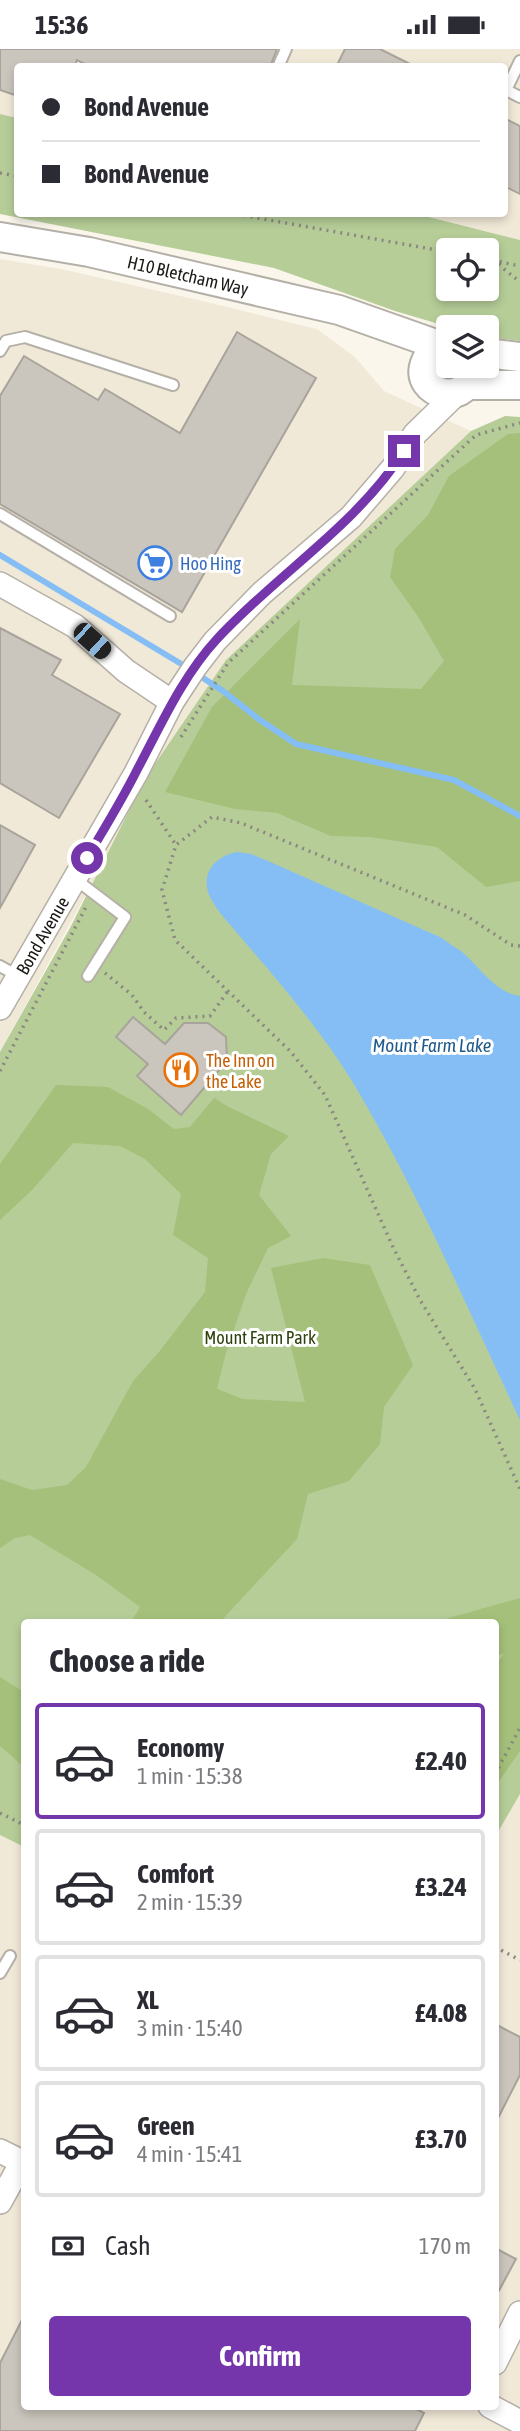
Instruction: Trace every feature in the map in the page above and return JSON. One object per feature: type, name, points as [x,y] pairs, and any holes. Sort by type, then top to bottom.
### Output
[{"type":"street","name":"H10 Bletcham Way","points":[[0,237],[89,252],[339,310],[377,322],[436,360]]},
{"type":"street","points":[[499,355],[520,357]]},
{"type":"street","name":"Bond Avenue","points":[[415,434],[436,360]]},
{"type":"street","points":[[437,378],[438,392],[452,394],[465,381],[520,385]]},
{"type":"street","name":"Bond Avenue","points":[[0,1009],[9,971],[75,879],[136,773],[172,702],[192,672],[215,641],[262,593],[351,517],[393,468],[415,434],[465,381]]},
{"type":"street","points":[[0,584],[75,626],[126,671],[172,702]]},
{"type":"street","points":[[0,2151],[21,2161]]},
{"type":"street","points":[[0,2202],[21,2165]]},
{"type":"street","points":[[499,2355],[520,2313]]},
{"type":"street","points":[[498,2410],[520,2421]]},
{"type":"lane","points":[[508,86],[520,61]]},
{"type":"lane","points":[[0,351],[6,341],[25,337],[173,385]]},
{"type":"lane","points":[[0,514],[170,616]]},
{"type":"lane","points":[[75,879],[125,917],[88,976]]},
{"type":"lane","points":[[0,1973],[10,1956]]},
{"type":"path","points":[[252,217],[436,250]]},
{"type":"path","points":[[499,261],[520,266]]},
{"type":"path","points":[[499,265],[520,282]]},
{"type":"path","points":[[210,690],[228,663],[476,435],[520,423]]},
{"type":"path","points":[[143,795],[176,845]]},
{"type":"path","points":[[520,946],[511,945],[465,915],[241,823],[212,817],[176,845],[162,890],[175,940],[291,1052],[325,1095],[398,1256],[420,1300],[475,1389],[520,1489]]},
{"type":"path","points":[[95,965],[132,995],[144,1012],[164,1030],[176,1018],[209,1016],[228,991]]},
{"type":"path","points":[[499,1767],[520,1728]]},
{"type":"path","points":[[0,1812],[21,1823]]},
{"type":"path","points":[[499,1949],[520,1960]]},
{"type":"shaded area","points":[[0,49],[520,49],[520,240],[429,217],[508,217],[508,63],[14,63],[14,117],[0,114]]},
{"type":"shaded area","points":[[0,259],[61,269],[317,329],[355,357],[384,391],[471,431],[226,660],[99,871],[0,1052]]},
{"type":"shaded area","points":[[520,1794],[520,2431],[0,2431],[0,1835],[21,1846],[21,2410],[499,2410],[499,1830]]},
{"type":"green space","points":[[0,114],[14,117],[14,217],[0,214]]},
{"type":"green space","points":[[15,217],[429,217],[520,240],[520,341],[499,338],[499,315],[436,315],[436,323],[274,268]]},
{"type":"green space","name":"Mount Farm Park","points":[[505,416],[520,417],[520,1794],[499,1830],[499,1619],[21,1619],[21,1846],[0,1835],[0,1052],[71,926],[146,777],[226,660],[471,431]]},
{"type":"green space","points":[[520,433],[520,881],[486,887],[437,847],[370,837],[331,836],[277,813],[235,809],[165,792],[212,707],[300,619],[292,685],[421,689],[444,661],[419,618],[390,577],[395,549],[428,515],[449,476],[508,434]]},
{"type":"green space","points":[[56,1085],[108,1087],[148,1109],[174,1129],[190,1127],[214,1098],[289,1136],[271,1154],[259,1195],[291,1236],[268,1248],[246,1294],[217,1389],[243,1399],[305,1402],[271,1268],[323,1258],[370,1265],[413,1365],[384,1407],[380,1444],[349,1481],[308,1494],[297,1539],[223,1619],[133,1619],[140,1607],[96,1575],[30,1535],[15,1538],[0,1548],[0,1479],[32,1490],[67,1485],[86,1467],[133,1381],[205,1292],[208,1258],[173,1235],[181,1194],[145,1159],[120,1146],[73,1143],[32,1190],[0,1220],[0,1164]]},
{"type":"green space","points":[[520,1598],[520,1751],[499,1781],[499,1661],[504,1654],[499,1655],[499,1619],[446,1619]]},
{"type":"green space","points":[[0,1677],[21,1690],[21,1764],[0,1746]]},
{"type":"water","name":"Mount Farm Lake","points":[[237,852],[268,861],[442,938],[461,951],[502,990],[520,996],[520,1420],[398,1163],[352,1081],[306,1015],[210,898],[207,880],[211,868],[219,859]]},
{"type":"building","points":[[0,49],[277,49],[272,63],[83,63],[77,60],[76,63],[14,63],[14,95],[0,90]]},
{"type":"building","points":[[345,49],[380,49],[408,63],[338,63]]},
{"type":"building","points":[[508,120],[520,126],[520,194],[508,188]]},
{"type":"building","points":[[237,332],[316,378],[182,612],[0,504],[0,396],[24,356],[98,400],[105,389],[180,433]]},
{"type":"building","points":[[0,628],[61,660],[52,675],[120,714],[59,818],[0,783]]},
{"type":"building","points":[[0,825],[35,845],[0,908]]},
{"type":"building","name":"The Inn on the Lake","points":[[133,1017],[165,1044],[184,1023],[208,1023],[226,1037],[227,1061],[181,1115],[137,1076],[148,1064],[116,1037]]},
{"type":"building","points":[[499,2026],[520,2037],[520,2075],[499,2116]]},
{"type":"building","points":[[499,2250],[516,2259],[499,2291]]},
{"type":"building","points":[[21,2322],[21,2410],[418,2410],[424,2413],[415,2431],[0,2431],[0,2363]]},
{"type":"waterway","points":[[0,555],[188,668]]},
{"type":"waterway","points":[[197,674],[296,744],[454,780],[520,816]]},
{"type":"place","name":"Hoo Hing","points":[[155,563]]},
{"type":"place","name":"The Inn on the Lake","points":[[181,1070]]},
{"type":"route","points":[[87,858],[136,773],[172,702],[215,641],[262,593],[351,517],[404,451]]}]
